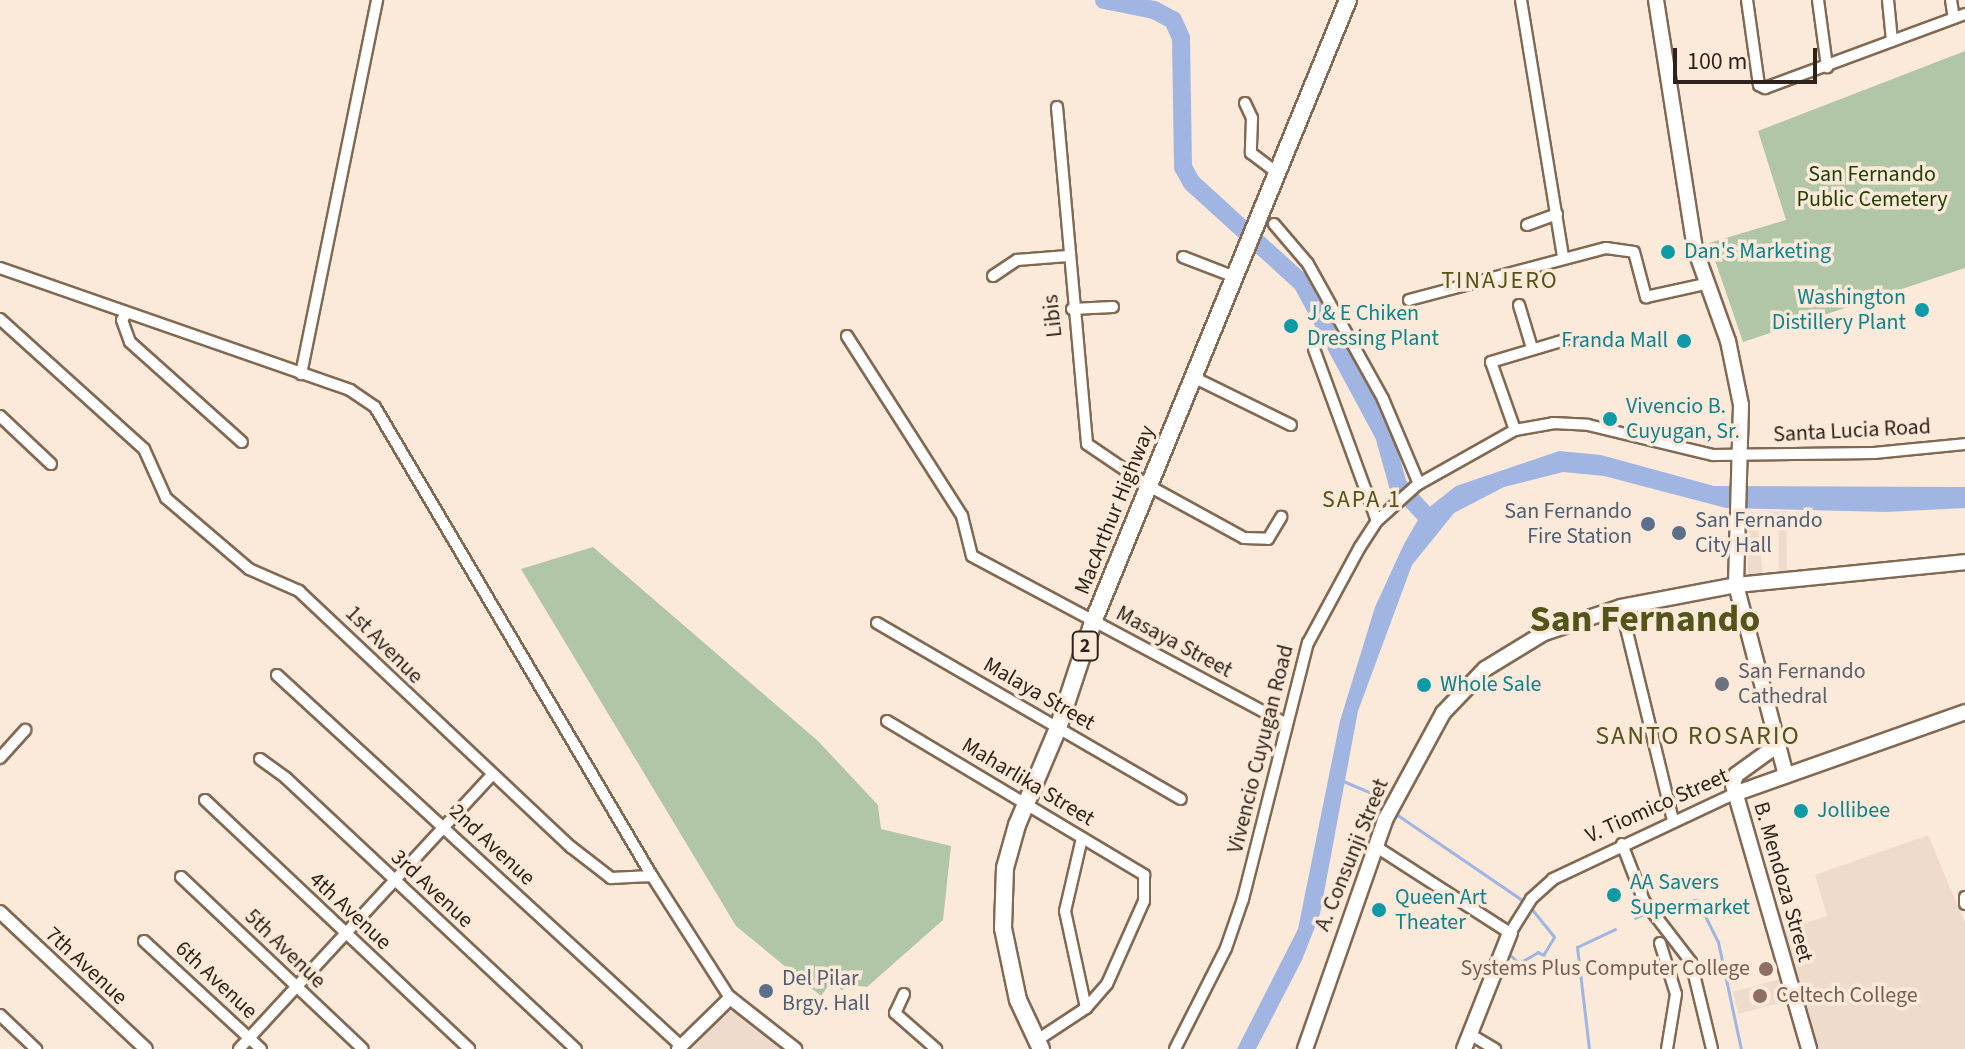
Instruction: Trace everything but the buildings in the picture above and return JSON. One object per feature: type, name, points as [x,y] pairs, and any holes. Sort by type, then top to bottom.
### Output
[{"type":"highway","name":"MacArthur Highway","points":[[1038,1045],[1018,1000],[1003,928],[1005,868],[1025,803],[1058,728],[1093,622],[1348,0]]},
{"type":"main road","points":[[1656,0],[1695,249],[1705,284],[1728,341],[1741,405],[1736,585],[1786,775]]},
{"type":"main road","name":"A. Consunji Street","points":[[1305,1049],[1375,846],[1392,808],[1443,713],[1485,669],[1544,633],[1621,607],[1736,585],[1965,562]]},
{"type":"main road","name":"V. Tiomico Street","points":[[1734,794],[1965,712]]},
{"type":"main road","name":"B. Mendoza Street","points":[[1776,746],[1736,775],[1734,794],[1809,1049]]},
{"type":"main road","name":"V. Tiomico Street","points":[[1464,1049],[1473,1036],[1510,933]]},
{"type":"street","points":[[301,374],[377,0]]},
{"type":"street","points":[[1521,0],[1563,256]]},
{"type":"street","points":[[1747,0],[1761,88],[1827,67],[1960,16],[1951,0]]},
{"type":"street","points":[[1818,0],[1827,67]]},
{"type":"street","points":[[1888,0],[1892,41]]},
{"type":"street","points":[[1245,103],[1252,118],[1251,153],[1276,172]]},
{"type":"street","name":"Libis","points":[[1057,107],[1072,309],[1087,444],[1149,486],[1244,538],[1268,539],[1281,517]]},
{"type":"street","points":[[1527,225],[1557,214]]},
{"type":"street","points":[[1274,224],[1308,264],[1383,399],[1418,484]]},
{"type":"street","points":[[1409,300],[1563,256],[1630,249],[1646,297],[1705,284]]},
{"type":"street","points":[[993,276],[1017,260],[1068,256]]},
{"type":"street","points":[[1183,257],[1235,277]]},
{"type":"street","points":[[0,268],[350,390],[375,407],[652,876],[730,998],[795,1049]]},
{"type":"street","points":[[1519,305],[1532,348]]},
{"type":"street","points":[[1072,309],[1113,307]]},
{"type":"street","points":[[126,314],[124,330],[142,355],[242,442]]},
{"type":"street","name":"1st Avenue","points":[[0,319],[144,449],[166,498],[249,569],[299,591],[491,776],[607,876],[652,876]]},
{"type":"street","name":"Masaya Street","points":[[847,336],[962,516],[972,556],[1286,724]]},
{"type":"street","points":[[1515,430],[1491,362],[1565,340]]},
{"type":"street","points":[[1314,349],[1377,521]]},
{"type":"street","points":[[1193,377],[1291,425]]},
{"type":"street","points":[[0,416],[51,464]]},
{"type":"street","name":"Vivencio Cuyugan Road","points":[[1175,1049],[1226,948],[1308,643],[1377,521],[1418,484],[1515,430],[1553,423],[1588,425],[1683,450],[1741,455]]},
{"type":"street","name":"Santa Lucia Road","points":[[1741,455],[1874,453],[1965,444]]},
{"type":"street","points":[[1621,607],[1673,821]]},
{"type":"street","name":"Malaya Street","points":[[877,623],[1181,799]]},
{"type":"street","name":"2nd Avenue","points":[[277,675],[679,1048]]},
{"type":"street","name":"Maharlika Street","points":[[887,721],[1147,880],[1144,901],[1121,961],[1086,1008]]},
{"type":"street","points":[[0,758],[25,730]]},
{"type":"street","name":"3rd Avenue","points":[[260,759],[576,1049]]},
{"type":"street","points":[[239,1049],[491,776]]},
{"type":"street","name":"V. Tiomico Street","points":[[1510,933],[1527,904],[1553,879],[1734,794]]},
{"type":"street","name":"4th Avenue","points":[[205,800],[469,1049]]},
{"type":"street","points":[[1038,1045],[1086,1008],[1065,911],[1082,838]]},
{"type":"street","points":[[1622,844],[1644,901],[1691,962],[1712,1049]]},
{"type":"street","points":[[1375,846],[1510,933]]},
{"type":"street","name":"5th Avenue","points":[[181,877],[363,1049]]},
{"type":"street","points":[[1965,897],[1965,904]]},
{"type":"street","name":"7th Avenue","points":[[0,912],[146,1049]]},
{"type":"street","name":"6th Avenue","points":[[144,941],[261,1049]]},
{"type":"street","points":[[1660,943],[1676,994],[1667,1049]]},
{"type":"street","points":[[1676,994],[1699,990]]},
{"type":"street","points":[[904,994],[895,1013],[936,1049]]},
{"type":"street","points":[[679,1048],[730,998]]},
{"type":"street","points":[[0,1015],[36,1049]]},
{"type":"street","points":[[1473,1036],[1495,1049]]},
{"type":"shaded area","points":[[1786,511],[1787,572],[1779,572],[1778,518],[1757,518],[1763,577],[1748,577],[1747,512]]},
{"type":"shaded area","points":[[1928,835],[1965,923],[1965,1049],[1816,1049],[1785,930],[1827,916],[1815,875]]},
{"type":"shaded area","name":"Celtech College","points":[[1780,979],[1786,1001],[1739,1014],[1733,992]]},
{"type":"shaded area","points":[[740,1011],[786,1049],[692,1049],[727,1012]]},
{"type":"green space","name":"San Fernando Public Cemetery","points":[[1965,51],[1965,268],[1743,342],[1709,243],[1786,220],[1758,131]]},
{"type":"green space","points":[[593,547],[818,741],[878,805],[881,829],[951,846],[943,920],[867,987],[851,985],[842,990],[831,982],[821,996],[736,926],[521,569]]},
{"type":"water","points":[[1559,451],[1601,455],[1714,486],[1965,487],[1965,508],[1886,512],[1726,508],[1604,476],[1563,472],[1504,487],[1454,513],[1412,565],[1358,711],[1320,914],[1302,960],[1256,1049],[1237,1049],[1298,929],[1340,721],[1375,607],[1404,544],[1422,513],[1456,486]]},
{"type":"waterway","points":[[1104,0],[1154,10],[1173,20],[1181,38],[1183,167],[1192,183],[1302,283],[1384,435],[1398,485],[1429,519]]},
{"type":"waterway","points":[[1343,781],[1371,793],[1387,807]]},
{"type":"waterway","points":[[1396,814],[1525,902]]},
{"type":"waterway","points":[[1635,918],[1667,904],[1697,900],[1718,942],[1741,1049]]},
{"type":"waterway","points":[[1530,907],[1554,937],[1543,955]]},
{"type":"waterway","points":[[1589,1049],[1577,947],[1615,929]]},
{"type":"waterway","points":[[1510,955],[1519,963],[1538,952],[1543,955]]},
{"type":"waterway","points":[[1543,955],[1561,975],[1578,964]]},
{"type":"place","name":"Dan's Marketing","points":[[1668,252]]},
{"type":"place","name":"Washington Distillery Plant","points":[[1922,310]]},
{"type":"place","name":"J & E Chiken Dressing Plant","points":[[1291,326]]},
{"type":"place","name":"Franda Mall","points":[[1684,341]]},
{"type":"place","name":"Vivencio B. Cuyugan, Sr.","points":[[1610,419]]},
{"type":"place","name":"San Fernando Fire Station","points":[[1648,524]]},
{"type":"place","name":"San Fernando City Hall","points":[[1679,533]]},
{"type":"place","name":"San Fernando Cathedral","points":[[1722,684]]},
{"type":"place","name":"Whole Sale","points":[[1424,685]]},
{"type":"place","name":"Jollibee","points":[[1801,811]]},
{"type":"place","name":"AA Savers Supermarket","points":[[1614,895]]},
{"type":"place","name":"Queen Art Theater","points":[[1379,910]]},
{"type":"place","name":"Systems Plus Computer College","points":[[1766,969]]},
{"type":"place","name":"Del Pilar Brgy. Hall","points":[[766,991]]},
{"type":"place","name":"Celtech College","points":[[1760,996]]},
{"type":"district","name":"TINAJERO","points":[[1500,281]]},
{"type":"district","name":"SAPA 1","points":[[1362,500]]},
{"type":"district","name":"San Fernando","points":[[1645,620]]},
{"type":"district","name":"SANTO ROSARIO","points":[[1698,736]]}]
